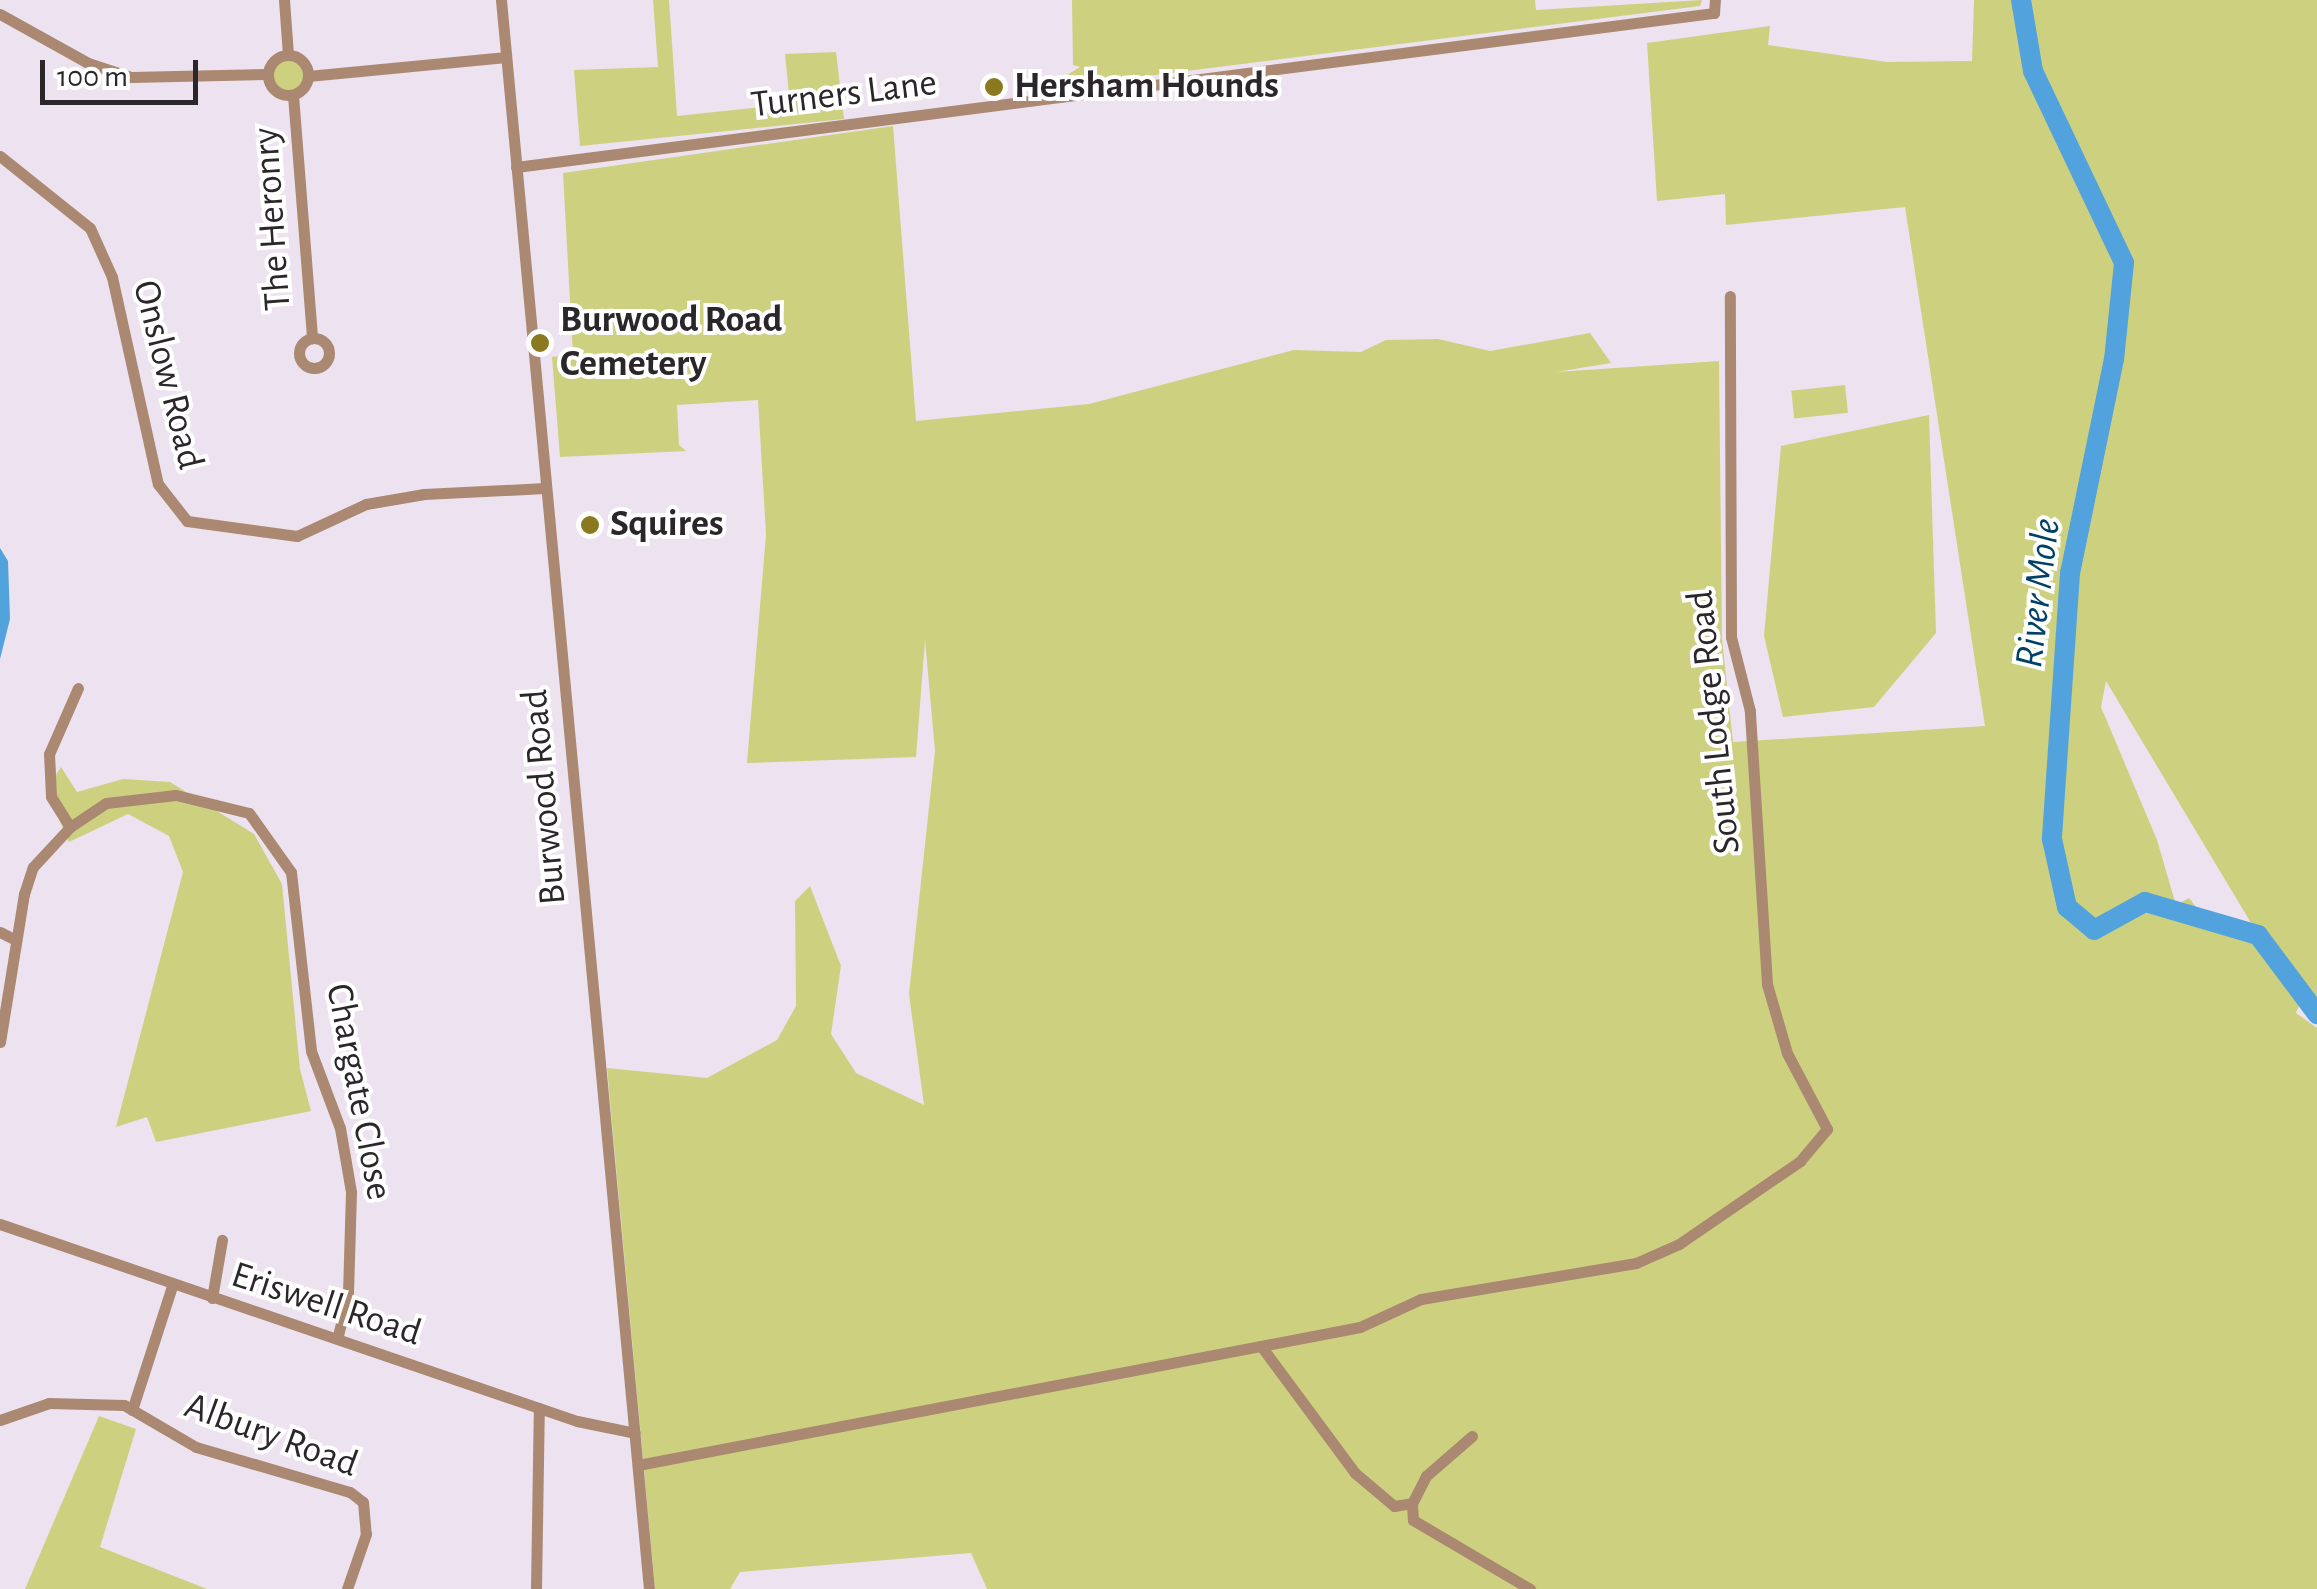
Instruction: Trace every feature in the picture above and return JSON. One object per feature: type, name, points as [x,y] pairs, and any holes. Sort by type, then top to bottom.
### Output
[{"type":"street","points":[[284,0],[288,55]]},
{"type":"street","name":"Burwood Road","points":[[500,0],[650,1589]]},
{"type":"street","name":"Turners Lane","points":[[516,167],[1715,6]]},
{"type":"street","points":[[0,14],[88,63],[131,77],[268,74]]},
{"type":"street","points":[[308,76],[302,60],[288,55],[272,62],[268,74],[274,90],[293,94],[308,76],[506,57]]},
{"type":"street","name":"The Heronry","points":[[293,94],[312,338]]},
{"type":"street","name":"Onslow Road","points":[[0,156],[90,228],[112,277],[158,484],[187,522],[297,536],[366,504],[424,494],[546,488]]},
{"type":"street","name":"South Lodge Road","points":[[1261,1346],[1360,1327],[1422,1299],[1636,1262],[1679,1244],[1776,1182],[1827,1129],[1787,1053],[1767,984],[1750,710],[1737,678],[1730,620],[1730,296]]},
{"type":"street","points":[[70,827],[51,796],[49,754],[78,688]]},
{"type":"street","name":"Chargate Close","points":[[0,1042],[16,940],[34,867],[70,827],[106,803],[176,795],[249,813],[284,856],[312,1051],[340,1128],[352,1192],[348,1296],[337,1339]]},
{"type":"street","points":[[0,932],[16,940]]},
{"type":"street","name":"Eriswell Road","points":[[0,1224],[172,1286],[614,1433],[635,1432]]},
{"type":"street","points":[[212,1298],[222,1240]]},
{"type":"street","points":[[0,1420],[49,1404],[132,1410],[172,1286]]},
{"type":"street","points":[[638,1465],[1261,1346],[1355,1473],[1414,1520],[1530,1589]]},
{"type":"street","points":[[536,1589],[539,1408]]},
{"type":"street","name":"Albury Road","points":[[132,1410],[196,1447],[334,1485],[363,1502],[366,1534],[347,1589]]},
{"type":"street","points":[[1414,1520],[1412,1503],[1426,1476],[1472,1436]]},
{"type":"street","points":[[1394,1506],[1412,1503]]},
{"type":"green space","points":[[653,0],[669,0],[677,116],[790,104],[785,54],[836,52],[844,119],[580,146],[574,70],[658,67]]},
{"type":"green space","points":[[1072,0],[1535,0],[1536,10],[1702,0],[1700,6],[1044,89],[1080,67],[1073,65]]},
{"type":"green space","points":[[1974,0],[2317,0],[2317,1014],[2303,996],[2296,1013],[2317,1028],[2317,1589],[987,1589],[971,1553],[740,1572],[730,1589],[655,1589],[607,1068],[707,1078],[777,1040],[796,1006],[795,901],[810,886],[841,966],[831,1034],[856,1073],[924,1105],[909,994],[935,751],[925,640],[916,757],[747,763],[766,534],[758,400],[677,405],[679,445],[686,451],[560,457],[552,357],[573,355],[563,173],[893,126],[916,421],[1089,404],[1294,350],[1361,352],[1386,340],[1438,339],[1490,351],[1590,333],[1611,363],[1556,372],[1719,361],[1722,639],[1733,742],[1985,726],[1905,207],[1726,225],[1725,194],[1657,201],[1647,43],[1770,26],[1768,45],[1887,62],[1972,61]],"holes":[[[2106,681],[2254,928],[2238,938],[2213,928],[2189,898],[2176,905],[2157,840],[2101,707]]]},
{"type":"green space","points":[[288,58],[300,63],[305,75],[300,87],[288,92],[276,87],[271,75],[276,63]]},
{"type":"green space","points":[[1845,385],[1848,413],[1794,418],[1791,391]]},
{"type":"green space","points":[[1929,415],[1936,633],[1874,707],[1783,717],[1764,636],[1781,446]]},
{"type":"green space","points":[[61,767],[77,792],[123,779],[170,782],[254,834],[282,884],[300,1069],[311,1111],[156,1142],[147,1117],[116,1127],[183,872],[169,836],[128,814],[69,842],[46,790]]},
{"type":"green space","points":[[99,1416],[136,1429],[100,1547],[207,1589],[25,1589]]},
{"type":"water","points":[[0,548],[8,561],[10,619],[0,659]]},
{"type":"waterway","name":"River Mole","points":[[2021,0],[2033,71],[2124,263],[2114,359],[2070,573],[2052,839],[2067,907],[2094,930],[2145,902],[2258,935],[2317,1014]]},
{"type":"place","name":"Hersham Hounds","points":[[994,87]]},
{"type":"place","name":"Burwood Road Cemetery","points":[[540,343]]},
{"type":"place","name":"Squires","points":[[590,525]]}]
